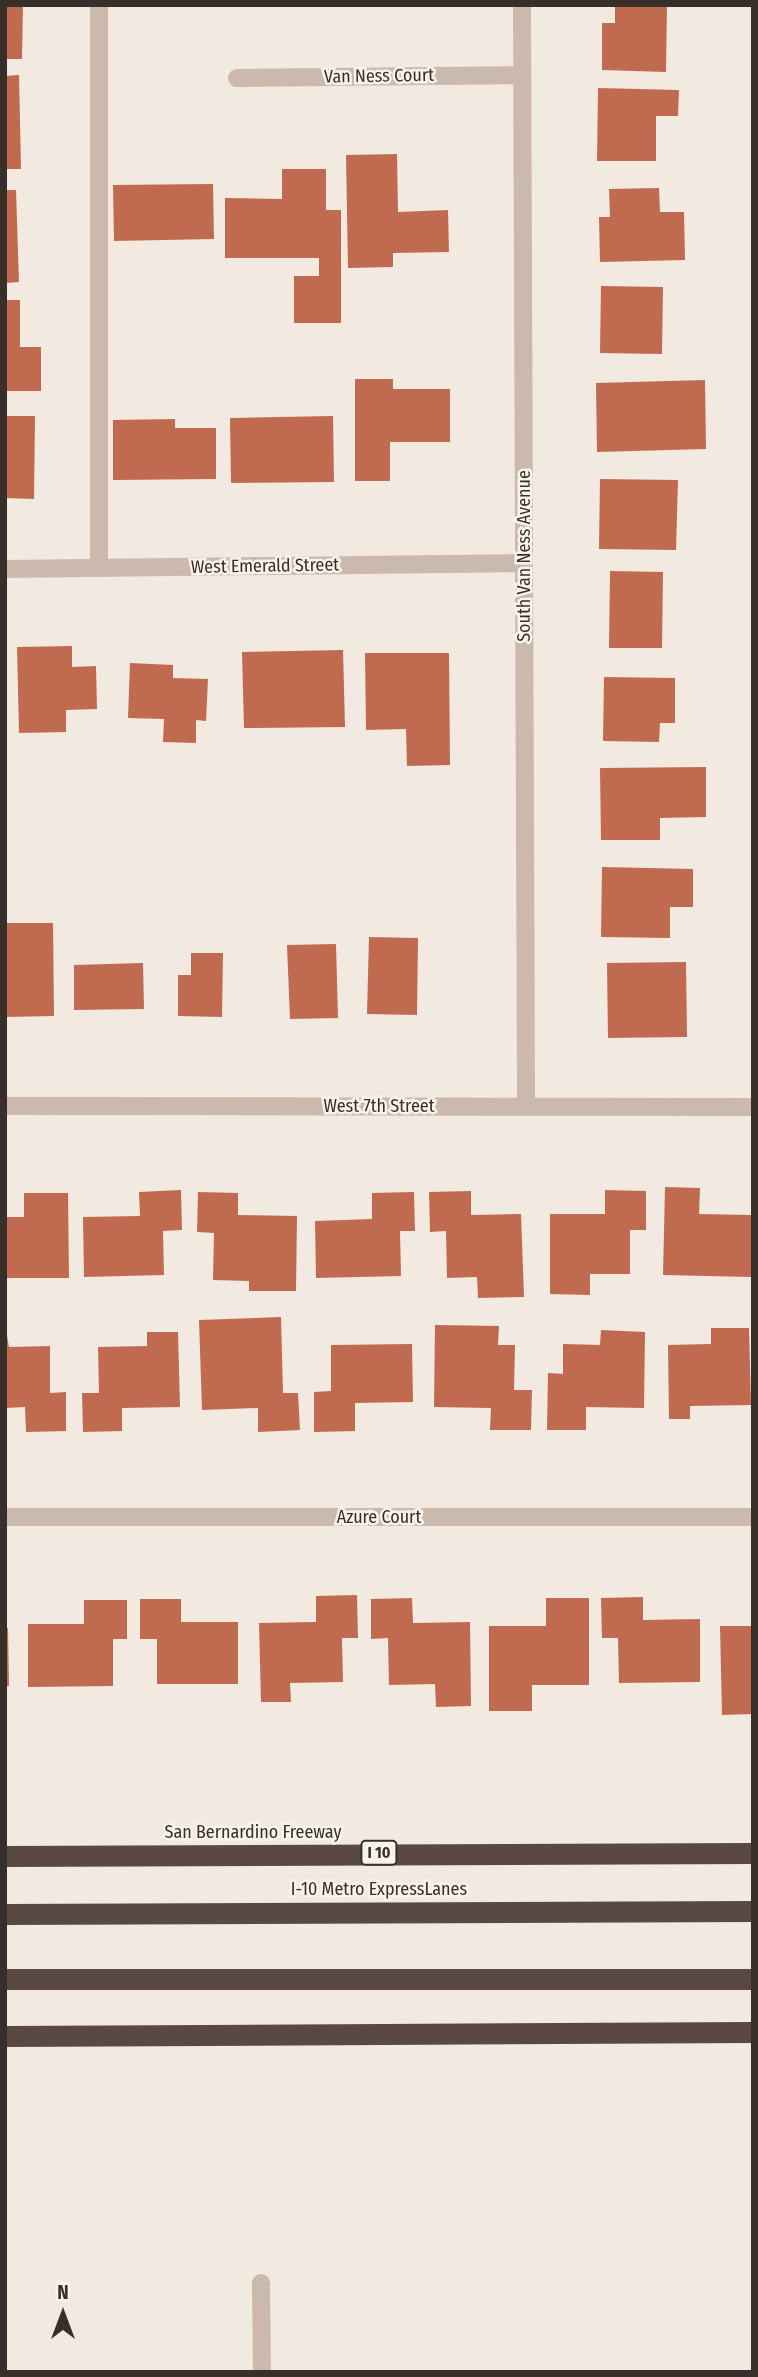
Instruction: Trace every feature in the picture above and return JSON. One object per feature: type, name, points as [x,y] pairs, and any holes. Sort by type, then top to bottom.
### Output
[{"type":"highway","name":"San Bernardino Freeway","points":[[5,1856],[753,1853]]},
{"type":"highway","name":"I-10 Metro ExpressLanes","points":[[5,1914],[753,1911]]},
{"type":"highway","points":[[5,1979],[753,1979]]},
{"type":"highway","points":[[5,2036],[753,2032]]},
{"type":"street","points":[[99,5],[99,567]]},
{"type":"street","name":"South Van Ness Avenue","points":[[522,5],[526,1106]]},
{"type":"street","name":"Van Ness Court","points":[[237,78],[522,75]]},
{"type":"street","name":"West Emerald Street","points":[[5,569],[524,563]]},
{"type":"street","name":"West 7th Street","points":[[5,1106],[753,1107]]},
{"type":"street","name":"Azure Court","points":[[5,1517],[753,1517]]},
{"type":"street","points":[[261,2283],[262,2372]]},
{"type":"building","points":[[5,5],[23,5],[22,59],[5,59]]},
{"type":"building","points":[[615,5],[667,5],[666,72],[602,70],[602,23],[615,23]]},
{"type":"building","points":[[19,75],[21,169],[5,169],[5,76]]},
{"type":"building","points":[[598,88],[679,90],[678,116],[656,116],[656,161],[597,161]]},
{"type":"building","points":[[397,154],[398,212],[448,210],[449,252],[393,253],[393,267],[348,268],[346,155]]},
{"type":"building","points":[[282,169],[326,169],[326,210],[341,210],[341,323],[294,323],[294,276],[319,276],[319,258],[225,258],[225,198],[282,199]]},
{"type":"building","points":[[213,184],[214,239],[114,241],[113,185]]},
{"type":"building","points":[[659,188],[660,212],[684,212],[685,260],[600,262],[599,217],[610,217],[609,189]]},
{"type":"building","points":[[5,190],[16,190],[19,282],[5,283]]},
{"type":"building","points":[[601,286],[663,287],[662,354],[600,353]]},
{"type":"building","points":[[5,300],[20,300],[20,347],[41,347],[41,391],[5,391]]},
{"type":"building","points":[[355,379],[393,379],[393,389],[450,389],[450,442],[390,442],[390,481],[355,481]]},
{"type":"building","points":[[705,380],[706,449],[597,452],[596,383]]},
{"type":"building","points":[[5,416],[35,416],[34,499],[5,498]]},
{"type":"building","points":[[333,416],[334,482],[231,483],[230,418]]},
{"type":"building","points":[[175,419],[175,428],[216,428],[216,479],[113,480],[113,420]]},
{"type":"building","points":[[600,479],[678,480],[676,550],[599,549]]},
{"type":"building","points":[[610,571],[663,572],[662,648],[609,648]]},
{"type":"building","points":[[72,646],[72,667],[96,666],[97,709],[66,710],[66,732],[19,733],[17,647]]},
{"type":"building","points":[[343,650],[345,727],[244,728],[242,652]]},
{"type":"building","points":[[365,653],[449,653],[450,765],[407,766],[406,729],[366,730]]},
{"type":"building","points":[[130,663],[173,665],[173,678],[208,679],[206,721],[196,720],[196,743],[163,742],[164,719],[128,718]]},
{"type":"building","points":[[604,677],[675,678],[675,723],[660,723],[659,742],[603,741]]},
{"type":"building","points":[[706,767],[706,817],[660,818],[660,840],[601,840],[600,768]]},
{"type":"building","points":[[602,867],[693,869],[693,907],[670,907],[670,938],[601,937]]},
{"type":"building","points":[[5,923],[53,923],[54,1016],[5,1017]]},
{"type":"building","points":[[369,937],[418,938],[417,1015],[367,1014]]},
{"type":"building","points":[[336,944],[338,1018],[290,1019],[287,945]]},
{"type":"building","points":[[191,953],[223,953],[222,1017],[178,1016],[178,975],[191,975]]},
{"type":"building","points":[[686,962],[687,1037],[608,1038],[607,963]]},
{"type":"building","points":[[143,963],[144,1009],[74,1010],[74,965]]},
{"type":"building","points":[[665,1187],[700,1188],[699,1214],[753,1215],[751,1277],[663,1275]]},
{"type":"building","points":[[181,1190],[182,1230],[163,1231],[164,1275],[84,1277],[83,1217],[140,1216],[139,1192]]},
{"type":"building","points":[[605,1190],[646,1191],[646,1230],[630,1230],[630,1274],[590,1274],[590,1295],[550,1294],[550,1214],[605,1214]]},
{"type":"building","points":[[471,1191],[471,1215],[521,1214],[524,1297],[478,1298],[477,1277],[447,1278],[446,1231],[430,1232],[429,1192]]},
{"type":"building","points":[[198,1192],[238,1193],[238,1215],[297,1216],[296,1291],[249,1291],[249,1281],[213,1280],[214,1233],[197,1232]]},
{"type":"building","points":[[414,1192],[415,1231],[400,1231],[401,1276],[316,1278],[315,1221],[372,1219],[372,1193]]},
{"type":"building","points":[[24,1193],[68,1193],[69,1278],[5,1278],[5,1217],[24,1217]]},
{"type":"building","points":[[281,1317],[283,1393],[298,1393],[300,1430],[258,1432],[258,1408],[202,1410],[199,1320]]},
{"type":"building","points":[[5,1324],[9,1347],[50,1346],[50,1393],[66,1392],[66,1431],[26,1432],[25,1407],[5,1408]]},
{"type":"building","points":[[435,1325],[499,1326],[498,1345],[515,1345],[514,1390],[532,1390],[531,1430],[490,1430],[491,1408],[434,1407]]},
{"type":"building","points":[[711,1328],[749,1328],[751,1405],[690,1406],[690,1419],[669,1419],[668,1345],[711,1344]]},
{"type":"building","points":[[601,1330],[645,1332],[644,1408],[586,1407],[586,1430],[547,1430],[548,1373],[563,1374],[563,1344],[600,1345]]},
{"type":"building","points":[[147,1332],[178,1332],[180,1407],[122,1408],[122,1431],[83,1432],[82,1393],[99,1393],[98,1347],[147,1346]]},
{"type":"building","points":[[412,1344],[413,1402],[355,1403],[355,1431],[314,1432],[314,1392],[331,1391],[331,1345]]},
{"type":"building","points":[[357,1595],[358,1638],[342,1638],[343,1682],[290,1683],[291,1702],[261,1702],[259,1623],[316,1622],[316,1596]]},
{"type":"building","points":[[643,1597],[643,1620],[700,1619],[700,1682],[619,1683],[618,1638],[602,1638],[601,1598]]},
{"type":"building","points":[[412,1598],[413,1623],[470,1622],[471,1706],[436,1707],[435,1684],[389,1685],[388,1638],[371,1639],[371,1599]]},
{"type":"building","points":[[546,1598],[589,1598],[589,1685],[532,1685],[532,1711],[489,1711],[489,1626],[546,1626]]},
{"type":"building","points":[[140,1599],[181,1599],[181,1622],[238,1622],[238,1684],[157,1684],[157,1639],[140,1639]]},
{"type":"building","points":[[84,1600],[127,1600],[127,1639],[113,1639],[113,1686],[28,1687],[28,1624],[84,1624]]},
{"type":"building","points":[[720,1626],[753,1626],[753,1714],[722,1715]]},
{"type":"building","points":[[5,1628],[8,1628],[9,1686],[5,1686]]}]
